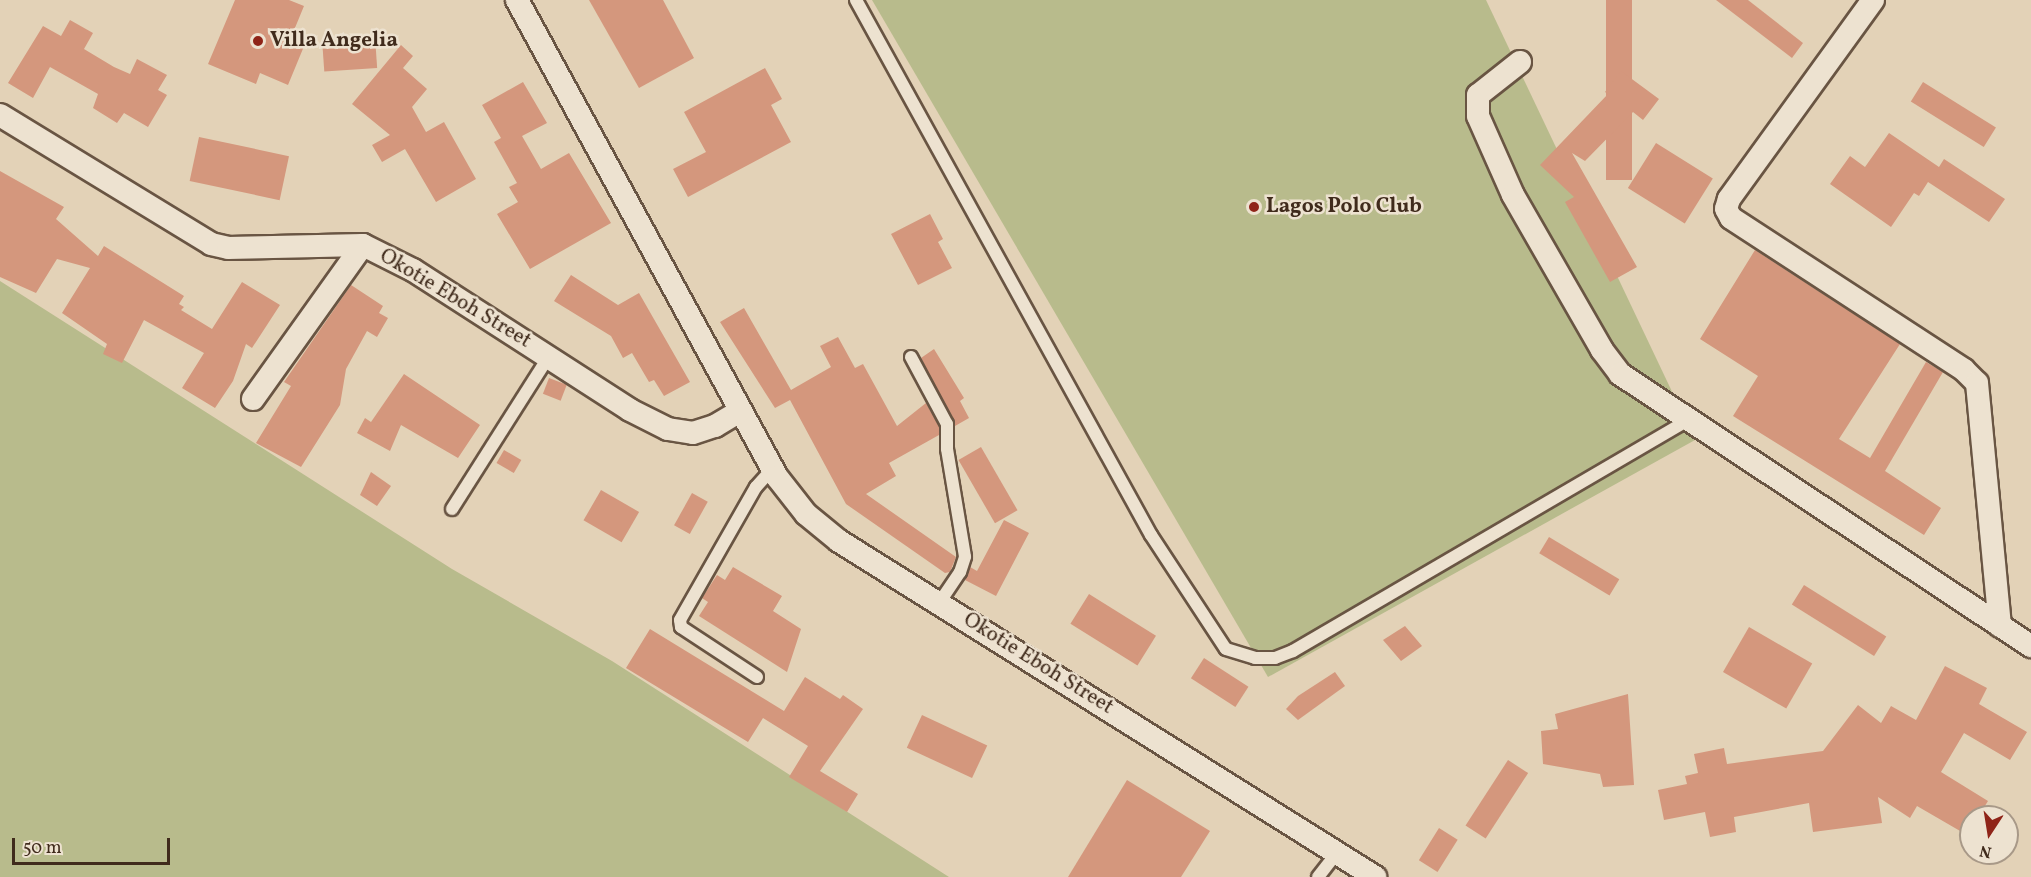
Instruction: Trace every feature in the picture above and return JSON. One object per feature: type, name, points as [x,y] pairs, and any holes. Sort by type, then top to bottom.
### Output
[{"type":"street","name":"Okotie Eboh Street","points":[[518,0],[772,469],[806,514],[839,541],[940,602],[1375,877]]},
{"type":"street","points":[[1873,0],[1729,199],[1726,209],[1731,218],[1964,370],[1977,383],[2000,626]]},
{"type":"street","points":[[1521,62],[1478,94],[1475,107],[1496,158],[1602,350],[1620,374],[2031,646]]},
{"type":"street","name":"Okotie Eboh Street","points":[[0,116],[211,244],[228,248],[363,245],[413,270],[630,410],[668,429],[693,433],[715,426],[740,411]]},
{"type":"street","points":[[253,399],[363,245]]},
{"type":"lane","points":[[856,0],[1151,535],[1226,649],[1255,658],[1275,658],[1293,651],[1688,420]]},
{"type":"lane","points":[[452,509],[549,356]]},
{"type":"lane","points":[[911,357],[947,424],[946,448],[965,557],[960,572],[940,602]]},
{"type":"lane","points":[[757,677],[681,627],[680,620],[756,486],[772,469]]},
{"type":"lane","points":[[1318,877],[1337,853]]},
{"type":"green space","name":"Lagos Polo Club","points":[[872,0],[1486,0],[1695,440],[1268,677]]},
{"type":"green space","points":[[0,281],[452,569],[612,661],[949,877],[0,877]]},
{"type":"building","name":"Villa Angelia","points":[[235,0],[289,0],[304,6],[290,40],[307,39],[288,85],[260,73],[256,84],[208,64]]},
{"type":"building","points":[[589,0],[663,0],[694,58],[639,88]]},
{"type":"building","points":[[1606,0],[1632,0],[1632,180],[1606,180]]},
{"type":"building","points":[[1716,0],[1748,0],[1803,43],[1792,58]]},
{"type":"building","points":[[70,20],[93,33],[84,49],[114,67],[130,74],[137,59],[167,75],[158,90],[167,95],[148,127],[124,113],[117,123],[93,108],[98,94],[50,67],[33,98],[8,83],[43,26],[61,36]]},
{"type":"building","points":[[375,37],[377,68],[324,72],[322,41]]},
{"type":"building","points":[[401,45],[413,56],[403,68],[427,89],[412,107],[426,132],[444,122],[476,179],[436,202],[405,149],[382,162],[372,145],[390,135],[352,104]]},
{"type":"building","points":[[765,68],[782,99],[771,105],[791,142],[688,197],[673,169],[706,152],[684,112]]},
{"type":"building","points":[[1621,71],[1659,99],[1643,120],[1633,112],[1585,161],[1572,153],[1637,267],[1610,282],[1565,202],[1574,197],[1540,165],[1608,94],[1605,92]]},
{"type":"building","points":[[523,82],[547,123],[522,136],[541,169],[569,153],[611,223],[530,269],[497,214],[518,202],[509,187],[517,183],[494,142],[501,138],[482,105]]},
{"type":"building","points":[[1923,82],[1996,128],[1984,147],[1911,102]]},
{"type":"building","points":[[1889,133],[1939,167],[1944,159],[2005,199],[1989,222],[1928,182],[1919,196],[1914,193],[1891,227],[1830,184],[1850,156],[1865,167]]},
{"type":"building","points":[[199,137],[289,156],[280,200],[190,181]]},
{"type":"building","points":[[1656,143],[1713,179],[1685,223],[1628,188]]},
{"type":"building","points":[[0,171],[64,207],[56,219],[98,256],[104,246],[184,296],[179,304],[184,307],[181,310],[212,329],[242,282],[280,305],[252,348],[246,344],[233,381],[215,408],[182,388],[204,353],[144,320],[122,363],[103,354],[107,344],[62,313],[90,268],[57,259],[36,293],[0,277]]},
{"type":"building","points":[[930,214],[943,239],[938,242],[952,268],[918,285],[891,234]]},
{"type":"building","points":[[1755,250],[1900,344],[1839,439],[1870,458],[1926,362],[1943,372],[1885,471],[1941,508],[1924,535],[1733,416],[1758,376],[1700,339]]},
{"type":"building","points":[[571,275],[618,305],[639,293],[690,382],[664,396],[654,380],[649,382],[632,353],[623,358],[611,336],[554,301]]},
{"type":"building","points":[[351,285],[383,306],[379,313],[388,318],[377,337],[367,331],[346,369],[340,405],[301,467],[256,443],[291,386],[284,382]]},
{"type":"building","points":[[744,308],[791,390],[831,367],[820,346],[838,337],[855,368],[863,364],[897,426],[926,403],[939,426],[939,435],[889,463],[896,476],[866,494],[956,557],[950,572],[945,573],[846,504],[790,400],[775,408],[720,322]]},
{"type":"building","points":[[934,349],[964,398],[960,401],[969,418],[955,426],[921,358]]},
{"type":"building","points":[[404,374],[480,425],[458,458],[401,425],[390,451],[357,433],[365,418],[371,422]]},
{"type":"building","points":[[549,378],[567,385],[561,401],[543,394]]},
{"type":"building","points":[[981,447],[1018,510],[995,523],[958,460]]},
{"type":"building","points":[[504,450],[521,460],[514,473],[496,463]]},
{"type":"building","points":[[371,472],[391,486],[377,506],[360,495]]},
{"type":"building","points":[[601,490],[639,512],[622,542],[584,520]]},
{"type":"building","points":[[692,493],[708,502],[690,534],[674,525]]},
{"type":"building","points":[[1004,520],[1029,533],[996,596],[965,580],[970,567],[977,571]]},
{"type":"building","points":[[1549,537],[1619,579],[1610,596],[1539,553]]},
{"type":"building","points":[[733,567],[782,596],[773,611],[801,629],[787,672],[699,616],[708,602],[702,598],[717,575],[725,580]]},
{"type":"building","points":[[1804,585],[1886,636],[1874,656],[1792,605]]},
{"type":"building","points":[[1089,594],[1156,636],[1137,666],[1070,624]]},
{"type":"building","points":[[1405,626],[1422,646],[1401,661],[1383,640]]},
{"type":"building","points":[[1749,627],[1812,663],[1786,709],[1723,672]]},
{"type":"building","points":[[650,629],[784,711],[805,677],[840,699],[843,695],[863,709],[820,771],[858,794],[847,812],[789,777],[808,746],[763,718],[748,742],[626,668]]},
{"type":"building","points":[[1204,658],[1248,687],[1235,707],[1191,678]]},
{"type":"building","points":[[1945,666],[1987,688],[1979,704],[2027,732],[2010,760],[1964,733],[1941,772],[1988,801],[1986,805],[1959,805],[1959,830],[1917,806],[1910,818],[1878,797],[1882,823],[1813,832],[1809,803],[1734,817],[1736,832],[1710,837],[1705,812],[1664,820],[1658,790],[1687,784],[1685,776],[1698,773],[1694,754],[1724,748],[1727,764],[1823,751],[1858,705],[1881,723],[1891,706],[1916,720]]},
{"type":"building","points":[[1335,672],[1345,686],[1298,720],[1286,709],[1298,696]]},
{"type":"building","points":[[1628,694],[1634,785],[1603,787],[1600,774],[1543,764],[1541,731],[1558,729],[1555,714]]},
{"type":"building","points":[[922,715],[987,745],[972,778],[907,748]]},
{"type":"building","points":[[1508,760],[1528,773],[1486,838],[1466,825]]},
{"type":"building","points":[[1127,780],[1210,831],[1181,877],[1068,877]]},
{"type":"building","points":[[1439,828],[1458,840],[1438,872],[1419,860]]},
{"type":"place","name":"Villa Angelia","points":[[258,41]]},
{"type":"place","name":"Lagos Polo Club","points":[[1254,207]]}]
